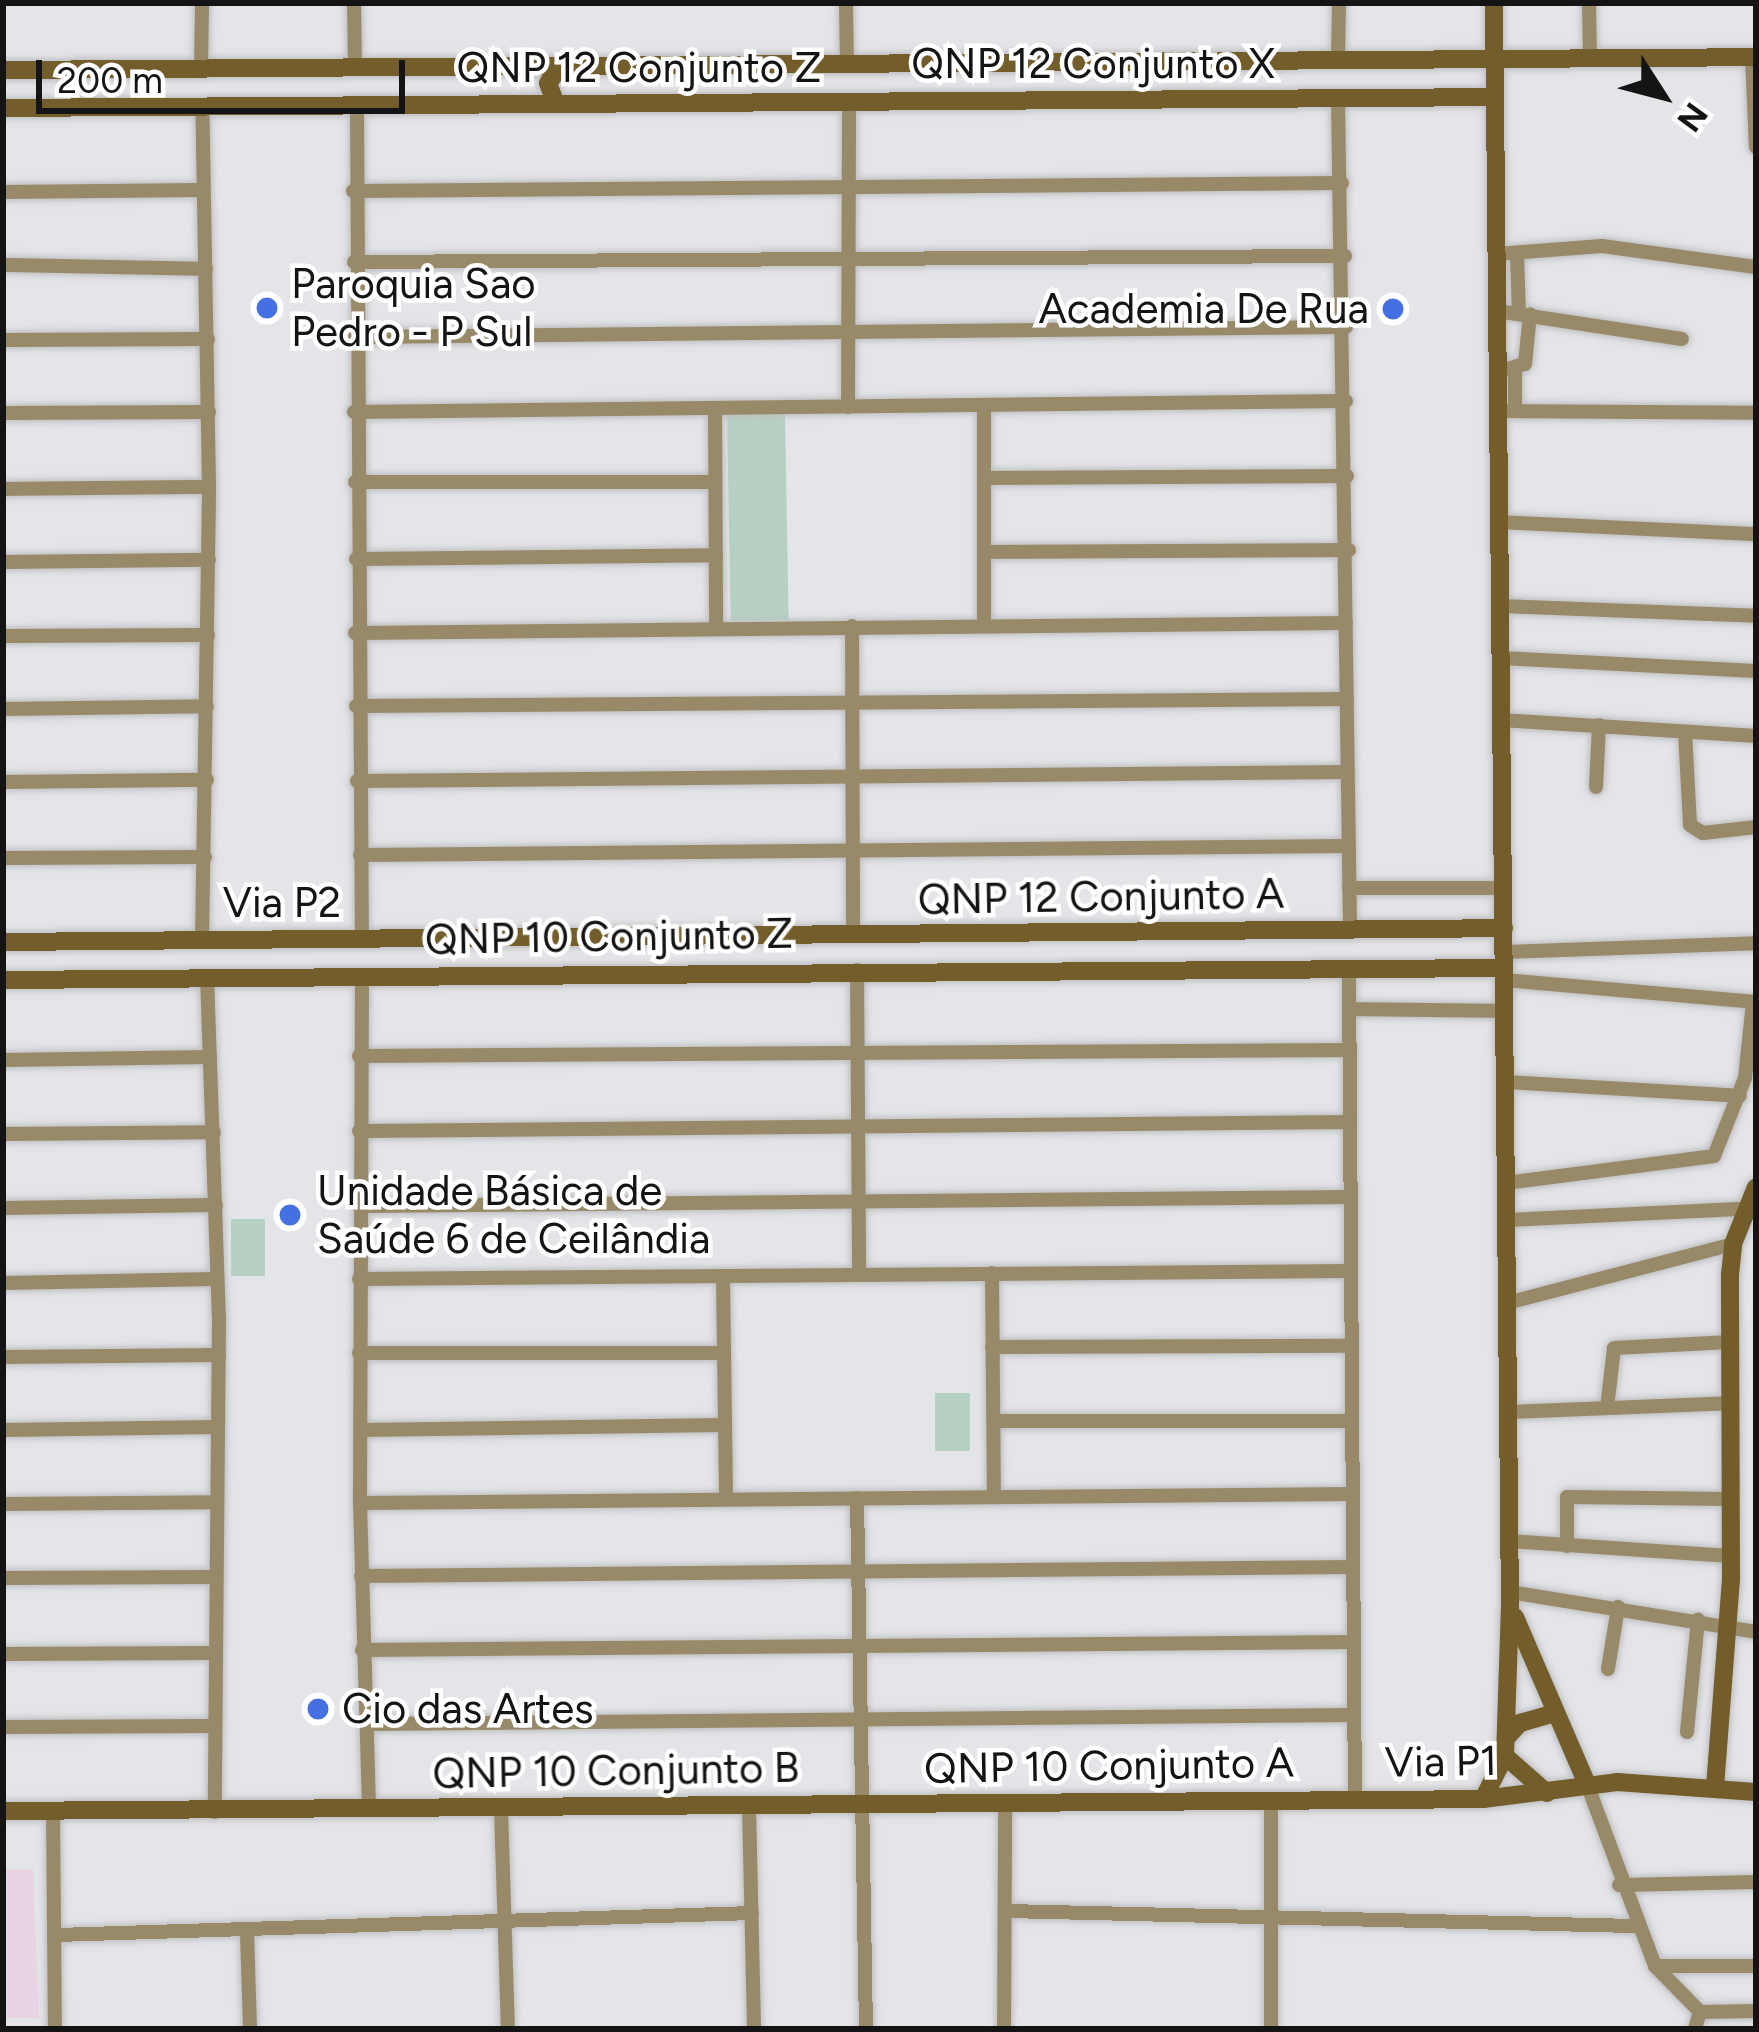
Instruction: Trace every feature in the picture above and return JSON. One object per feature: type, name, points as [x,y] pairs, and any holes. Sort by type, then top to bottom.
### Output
[{"type":"street","points":[[202,3],[202,70]]},
{"type":"street","points":[[354,3],[355,68]]},
{"type":"street","points":[[846,3],[847,64]]},
{"type":"street","points":[[1338,59],[1339,3]]},
{"type":"street","points":[[1494,3],[1507,254],[1524,313],[1526,364],[1507,371]]},
{"type":"street","points":[[1589,3],[1590,59]]},
{"type":"street","points":[[3,70],[1754,57],[1756,147]]},
{"type":"street","points":[[1061,100],[1047,80],[1064,62]]},
{"type":"street","points":[[1022,63],[1032,82],[1022,100]]},
{"type":"street","points":[[556,104],[548,83],[562,64]]},
{"type":"street","points":[[514,105],[530,84],[519,66]]},
{"type":"street","name":"QNP 12 Conjunto X","points":[[850,102],[1496,97]]},
{"type":"street","points":[[1337,99],[1345,256],[1350,930],[1504,928]]},
{"type":"street","points":[[848,406],[850,102]]},
{"type":"street","name":"QNP 12 Conjunto Z","points":[[3,108],[850,102]]},
{"type":"street","points":[[202,105],[209,487],[202,940]]},
{"type":"street","points":[[357,106],[353,191],[355,633],[362,939]]},
{"type":"street","points":[[353,191],[1342,183]]},
{"type":"street","points":[[3,192],[202,190]]},
{"type":"street","points":[[1507,254],[1602,245],[1756,267]]},
{"type":"street","points":[[1507,254],[1497,311],[1507,371],[1500,522],[1510,1599],[1506,1747],[1544,1794],[1573,1753]]},
{"type":"street","points":[[354,262],[1345,256]]},
{"type":"street","points":[[3,265],[206,269]]},
{"type":"street","points":[[1497,311],[1682,339]]},
{"type":"street","points":[[355,337],[1346,327]]},
{"type":"street","points":[[3,340],[208,339]]},
{"type":"street","points":[[354,412],[1346,401]]},
{"type":"street","points":[[984,406],[985,626]]},
{"type":"street","points":[[716,408],[716,629]]},
{"type":"street","points":[[1507,411],[1756,413]]},
{"type":"street","points":[[3,413],[208,412]]},
{"type":"street","points":[[984,478],[1346,476]]},
{"type":"street","points":[[355,482],[715,482]]},
{"type":"street","points":[[3,488],[209,487]]},
{"type":"street","points":[[1500,522],[1756,534]]},
{"type":"street","points":[[984,552],[1348,550]]},
{"type":"street","points":[[356,559],[716,555]]},
{"type":"street","points":[[3,562],[208,560]]},
{"type":"street","points":[[1501,606],[1756,616]]},
{"type":"street","points":[[355,633],[1346,623]]},
{"type":"street","points":[[852,626],[853,936]]},
{"type":"street","points":[[3,636],[208,635]]},
{"type":"street","points":[[1501,658],[1756,671]]},
{"type":"street","points":[[356,706],[1347,699]]},
{"type":"street","points":[[3,709],[207,706]]},
{"type":"street","points":[[1501,720],[1756,736]]},
{"type":"street","points":[[1596,787],[1599,725]]},
{"type":"street","points":[[1685,732],[1690,825],[1703,833],[1756,826]]},
{"type":"street","points":[[357,781],[1348,772]]},
{"type":"street","points":[[3,782],[207,779]]},
{"type":"street","points":[[360,855],[1348,846]]},
{"type":"street","points":[[3,858],[205,856]]},
{"type":"street","points":[[1349,888],[1503,888]]},
{"type":"street","name":"QNP 12 Conjunto A","points":[[598,936],[1350,930]]},
{"type":"street","points":[[1117,969],[1118,932]]},
{"type":"street","points":[[1139,970],[1142,933]]},
{"type":"street","points":[[565,973],[569,936]]},
{"type":"street","points":[[597,973],[588,955],[598,936]]},
{"type":"street","name":"Via P2","points":[[3,942],[598,936]]},
{"type":"street","points":[[1355,1799],[1349,970],[1504,967],[1756,943]]},
{"type":"street","points":[[1504,967],[1755,1002],[1740,1096],[1719,1150],[1706,1161],[1506,1183]]},
{"type":"street","points":[[857,970],[859,1275]]},
{"type":"street","name":"QNP 10 Conjunto Z","points":[[362,976],[1349,970]]},
{"type":"street","points":[[3,1811],[369,1810],[360,1503],[362,976]]},
{"type":"street","name":"Via P2","points":[[3,980],[362,976]]},
{"type":"street","points":[[207,977],[219,1355],[215,1812]]},
{"type":"street","points":[[1350,1010],[1504,1012]]},
{"type":"street","points":[[359,1056],[1350,1050]]},
{"type":"street","points":[[3,1060],[210,1057]]},
{"type":"street","points":[[1505,1082],[1740,1096]]},
{"type":"street","points":[[358,1131],[1350,1122]]},
{"type":"street","points":[[3,1134],[214,1132]]},
{"type":"street","points":[[359,1206],[1351,1197]]},
{"type":"street","points":[[1507,1220],[1751,1199],[1732,1244],[1729,1556],[1715,1787]]},
{"type":"street","points":[[3,1208],[216,1205]]},
{"type":"street","points":[[1507,1303],[1732,1244]]},
{"type":"street","points":[[359,1280],[1351,1271]]},
{"type":"street","points":[[992,1274],[994,1496]]},
{"type":"street","points":[[723,1278],[726,1498]]},
{"type":"street","points":[[3,1283],[215,1279]]},
{"type":"street","points":[[1607,1408],[1609,1355],[1619,1347],[1730,1342]]},
{"type":"street","points":[[992,1347],[1352,1346]]},
{"type":"street","points":[[359,1354],[722,1353]]},
{"type":"street","points":[[3,1357],[219,1355]]},
{"type":"street","points":[[1509,1412],[1729,1403]]},
{"type":"street","points":[[994,1421],[1352,1421]]},
{"type":"street","points":[[361,1430],[724,1425]]},
{"type":"street","points":[[3,1430],[217,1427]]},
{"type":"street","points":[[360,1503],[1352,1494]]},
{"type":"street","points":[[1568,1546],[1567,1497],[1729,1499]]},
{"type":"street","points":[[857,1498],[866,2029]]},
{"type":"street","points":[[3,1504],[216,1502]]},
{"type":"street","points":[[1509,1541],[1729,1556]]},
{"type":"street","points":[[361,1576],[1353,1567]]},
{"type":"street","points":[[3,1578],[215,1577]]},
{"type":"street","points":[[1510,1599],[1618,1607],[1756,1632]]},
{"type":"street","points":[[1510,1599],[1587,1784],[1619,1885],[1655,1966],[1700,2012],[1756,2011]]},
{"type":"street","points":[[1608,1669],[1618,1607]]},
{"type":"street","points":[[1687,1732],[1698,1620]]},
{"type":"street","points":[[362,1650],[1354,1642]]},
{"type":"street","points":[[3,1654],[215,1654]]},
{"type":"street","points":[[1483,1798],[1520,1723],[1555,1713]]},
{"type":"street","points":[[367,1724],[1354,1714]]},
{"type":"street","points":[[3,1727],[215,1726]]},
{"type":"street","points":[[1587,1784],[1756,1792]]},
{"type":"street","name":"Via P1","points":[[1355,1799],[1483,1798],[1544,1794],[1587,1784]]},
{"type":"street","name":"QNP 10 Conjunto A","points":[[863,1804],[1355,1799]]},
{"type":"street","points":[[1270,1800],[1271,2029]]},
{"type":"street","points":[[1004,2029],[1005,1803]]},
{"type":"street","name":"QNP 10 Conjunto B","points":[[369,1810],[863,1804]]},
{"type":"street","points":[[749,1806],[754,2029]]},
{"type":"street","points":[[501,1809],[508,2029]]},
{"type":"street","points":[[52,1811],[56,2029]]},
{"type":"street","points":[[1619,1885],[1756,1882]]},
{"type":"street","points":[[1007,1911],[1542,1920],[1636,1926]]},
{"type":"street","points":[[57,1935],[247,1934],[752,1913]]},
{"type":"street","points":[[247,1934],[250,2029]]},
{"type":"street","points":[[1655,1966],[1756,1966]]},
{"type":"street","points":[[1695,2029],[1700,2012]]},
{"type":"shaded area","points":[[3,1869],[33,1869],[39,2018],[3,2018]]},
{"type":"green space","points":[[785,412],[789,620],[731,621],[727,413]]},
{"type":"green space","points":[[231,1219],[265,1219],[265,1276],[231,1276]]},
{"type":"green space","points":[[935,1393],[970,1393],[970,1451],[935,1451]]},
{"type":"place","name":"Paroquia Sao Pedro - P Sul","points":[[267,308]]},
{"type":"place","name":"Academia De Rua","points":[[1393,309]]},
{"type":"place","name":"Unidade Básica de Saúde 6 de Ceilândia","points":[[290,1215]]},
{"type":"place","name":"Cio das Artes","points":[[318,1709]]}]
